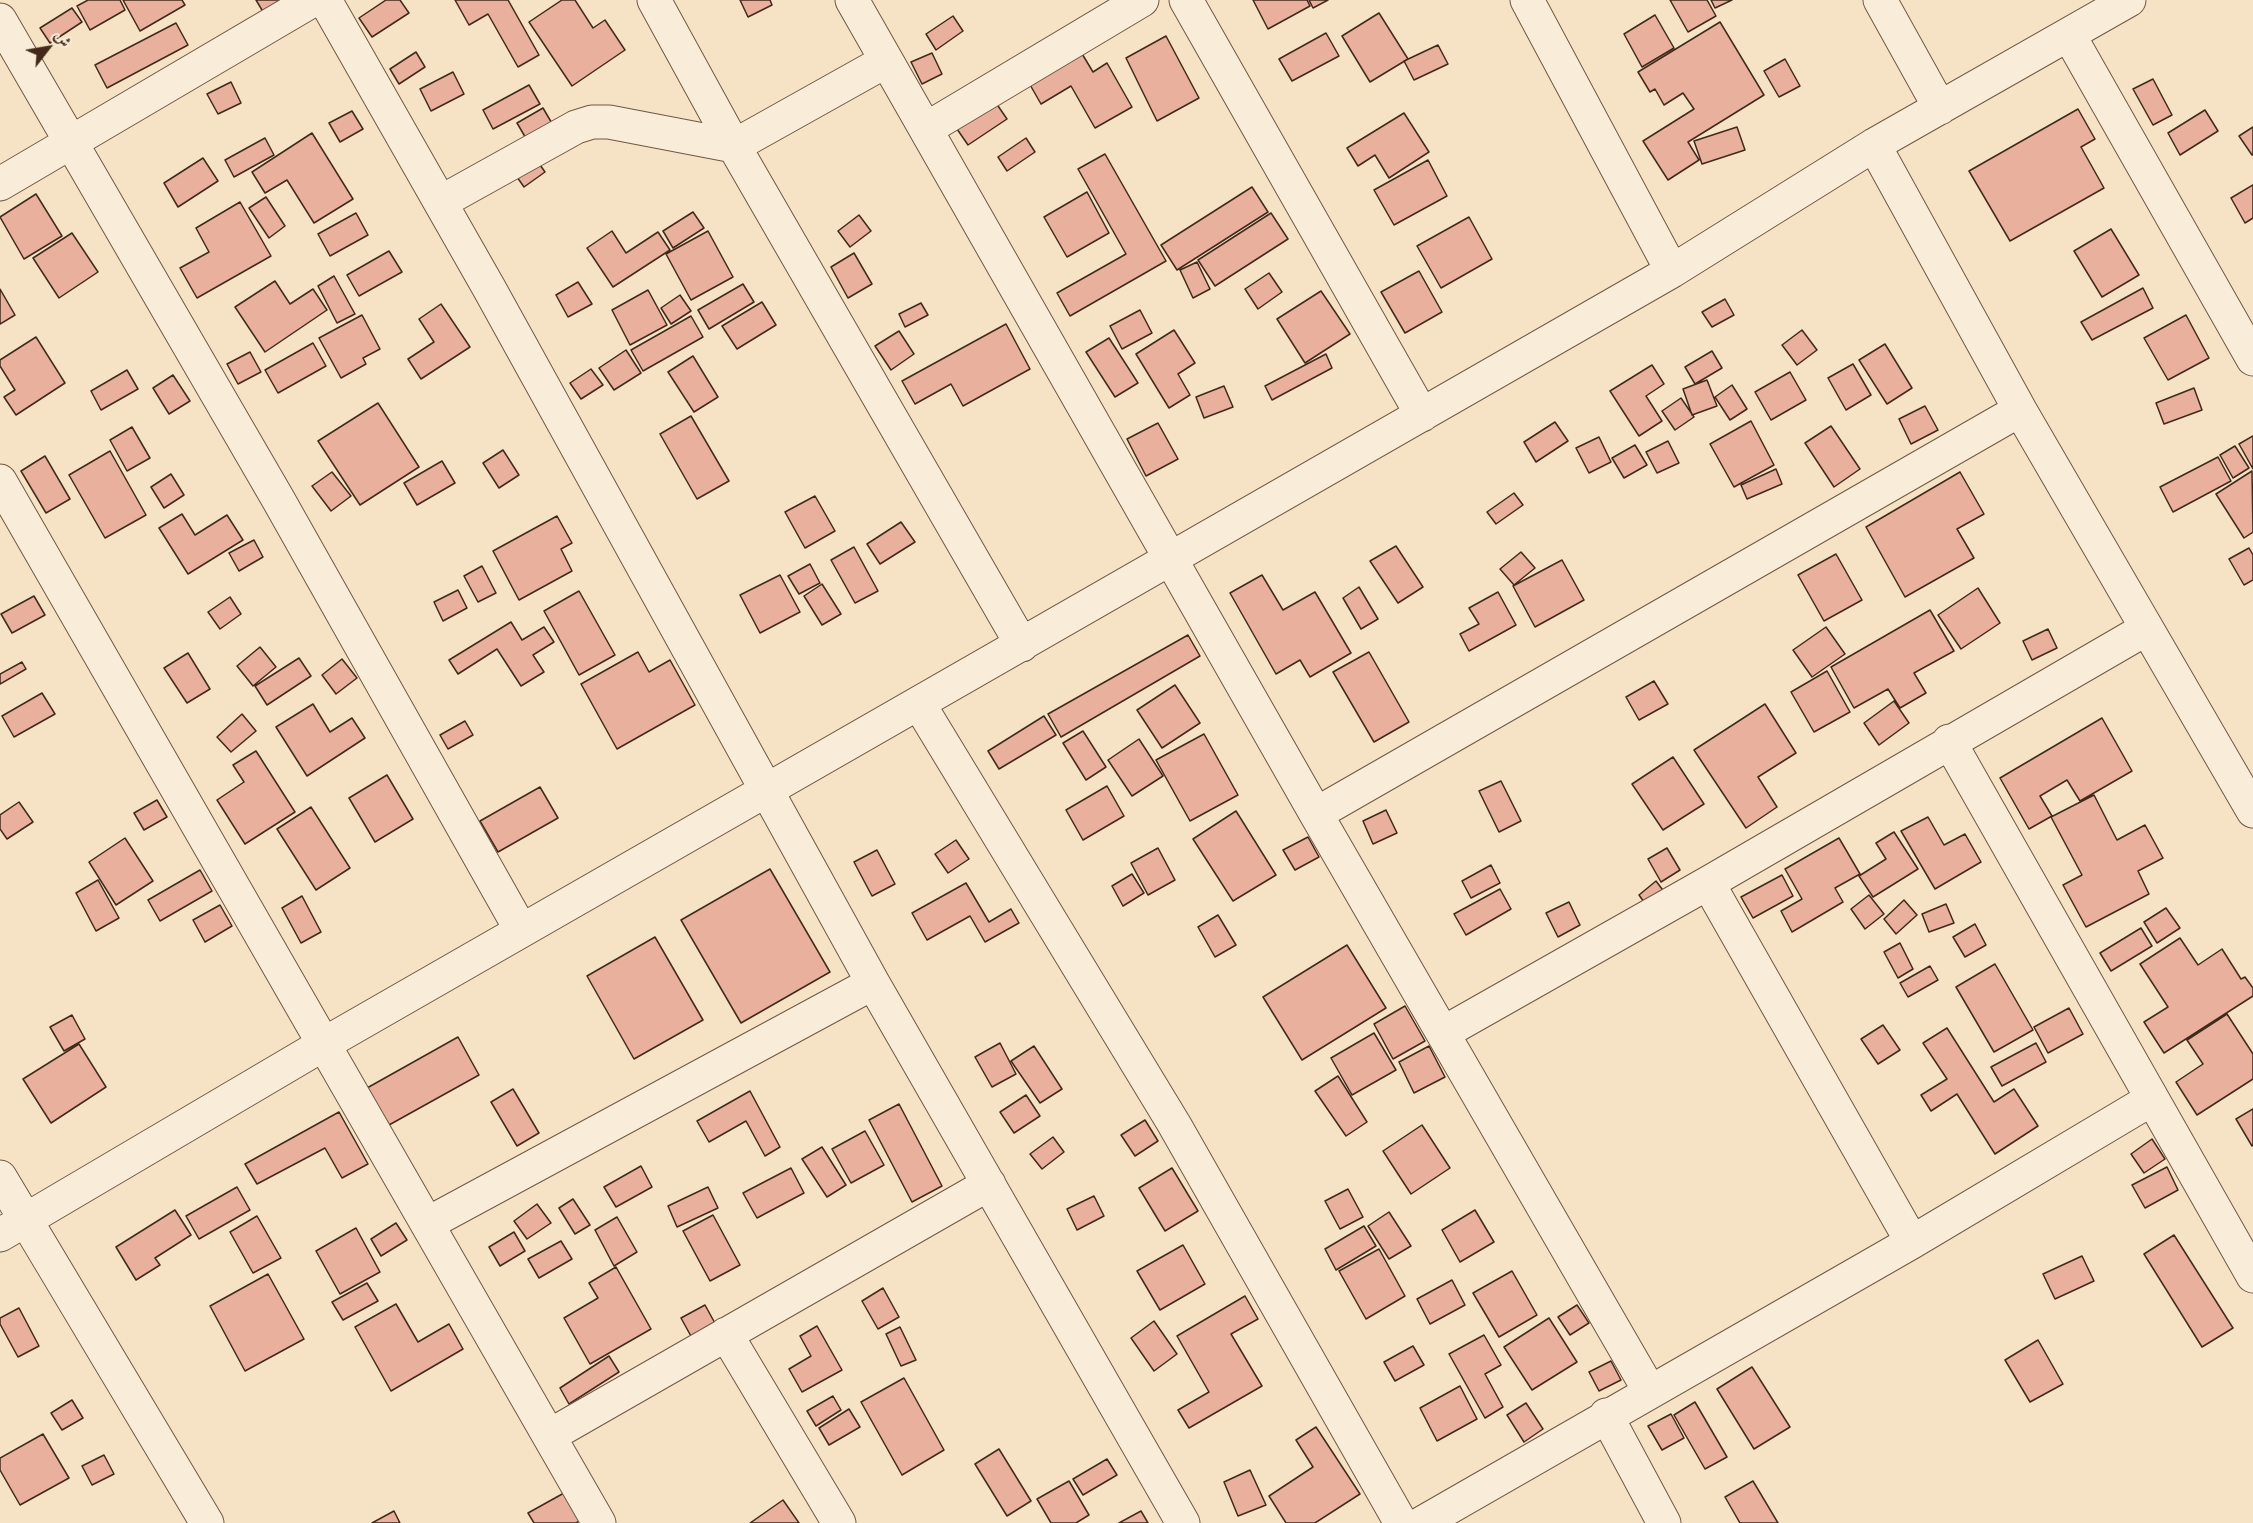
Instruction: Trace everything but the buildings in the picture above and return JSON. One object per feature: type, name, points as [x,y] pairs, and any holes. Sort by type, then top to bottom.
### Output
[{"type":"street","points":[[0,184],[313,0]]},
{"type":"street","points":[[325,0],[441,202],[873,983],[1183,1523]]},
{"type":"street","points":[[654,0],[734,146],[1022,645]]},
{"type":"street","points":[[852,0],[1649,1390]]},
{"type":"street","points":[[927,129],[1142,0]]},
{"type":"street","points":[[1186,0],[1422,415]]},
{"type":"street","points":[[1527,0],[1672,271]]},
{"type":"street","points":[[1880,0],[1940,108]]},
{"type":"street","points":[[12,1228],[324,1044],[765,789],[919,704],[1171,557],[1672,271],[1874,145],[2129,0]]},
{"type":"street","points":[[0,20],[284,509],[521,930]]},
{"type":"street","points":[[2069,35],[2253,359]]},
{"type":"street","points":[[441,202],[576,127],[592,122],[609,122],[734,146],[886,61]]},
{"type":"street","points":[[1874,145],[2020,410],[2253,811]]},
{"type":"street","points":[[1317,814],[2020,410]]},
{"type":"street","points":[[0,481],[599,1523]]},
{"type":"street","points":[[1443,1033],[1708,883],[1949,741],[2146,629]]},
{"type":"street","points":[[919,704],[1174,1124],[1401,1523]]},
{"type":"street","points":[[1949,741],[2152,1099],[2204,1186],[2253,1276]]},
{"type":"street","points":[[1708,883],[1912,1242]]},
{"type":"street","points":[[427,1224],[873,983]]},
{"type":"street","points":[[1422,1523],[1649,1390],[1912,1242],[2152,1099]]},
{"type":"street","points":[[0,1177],[12,1228],[207,1523]]},
{"type":"street","points":[[549,1436],[989,1184]]},
{"type":"street","points":[[726,1334],[838,1523]]},
{"type":"street","points":[[1606,1415],[1664,1523]]}]
